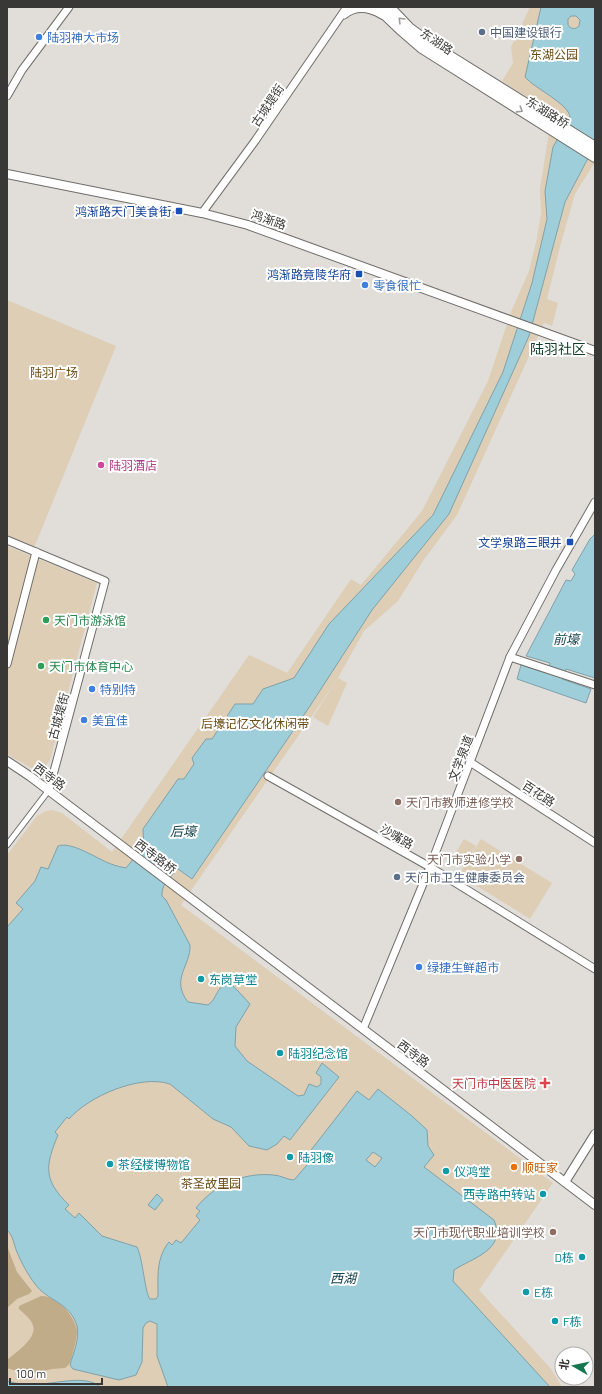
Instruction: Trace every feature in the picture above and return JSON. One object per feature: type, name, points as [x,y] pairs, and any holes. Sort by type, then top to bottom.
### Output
[{"type":"main road","name":"东湖路","points":[[377,7],[422,48],[489,85]]},
{"type":"main road","name":"东湖路","points":[[389,7],[410,28],[489,85]]},
{"type":"main road","name":"东湖路桥","points":[[489,85],[595,147]]},
{"type":"main road","name":"东湖路桥","points":[[489,85],[595,157]]},
{"type":"street","points":[[7,96],[22,70],[69,7]]},
{"type":"street","name":"古城堤街","points":[[202,213],[255,142],[347,7]]},
{"type":"street","points":[[339,19],[348,11],[357,8],[373,11],[389,19]]},
{"type":"street","name":"鸿渐路","points":[[7,174],[202,213],[248,224],[514,320],[595,351]]},
{"type":"street","name":"文学泉道","points":[[363,1029],[430,867],[510,657],[556,570],[595,502]]},
{"type":"street","points":[[7,540],[36,552],[7,664]]},
{"type":"street","name":"古城堤街","points":[[7,845],[49,790],[105,581],[36,552]]},
{"type":"street","points":[[510,657],[595,685]]},
{"type":"street","name":"西寺路","points":[[7,761],[49,790],[77,812]]},
{"type":"street","name":"百花路","points":[[470,762],[595,843]]},
{"type":"street","name":"沙嘴路","points":[[268,776],[430,867],[595,969]]},
{"type":"street","name":"西寺路桥","points":[[77,812],[220,919]]},
{"type":"street","name":"西寺路","points":[[220,919],[595,1205]]},
{"type":"street","points":[[565,1182],[595,1134]]},
{"type":"green space","name":"茶圣故里园","points":[[530,7],[595,7],[595,162],[575,194],[561,243],[547,299],[558,303],[552,326],[544,323],[457,515],[423,561],[398,601],[364,631],[338,678],[181,905],[553,1183],[479,1290],[551,1369],[554,1374],[554,1386],[562,1387],[7,1387],[7,855],[37,816],[46,811],[52,810],[62,813],[112,852],[249,655],[287,673],[351,579],[361,585],[422,511],[488,381],[511,312],[529,271],[537,238],[541,212],[540,189],[552,113],[502,81],[513,63],[511,47]]},
{"type":"green space","name":"陆羽广场","points":[[7,300],[116,346],[34,548],[7,536]]},
{"type":"green space","name":"天门市体育中心","points":[[7,546],[97,583],[50,760],[45,767],[39,770],[31,768],[7,754]]},
{"type":"green space","points":[[338,678],[347,683],[328,726],[313,717]]},
{"type":"green space","points":[[464,839],[476,846],[463,867],[451,860]]},
{"type":"green space","points":[[481,839],[552,883],[530,919],[459,875]]},
{"type":"shaded area","points":[[7,1246],[17,1272],[32,1291],[29,1294],[17,1299],[7,1308]]},
{"type":"shaded area","points":[[41,1296],[53,1299],[59,1303],[69,1313],[76,1325],[77,1334],[70,1361],[65,1368],[35,1373],[23,1373],[7,1368],[7,1360],[26,1344],[33,1334],[34,1328],[32,1323],[19,1309],[19,1306]]},
{"type":"water","name":"西湖","points":[[541,7],[595,7],[595,145],[565,202],[529,336],[449,514],[372,610],[310,706],[192,879],[178,869],[167,881],[162,892],[162,896],[166,900],[190,945],[188,960],[181,979],[183,994],[188,1002],[208,1005],[211,1003],[220,988],[226,984],[232,985],[250,1004],[236,1027],[235,1046],[247,1061],[298,1096],[304,1095],[309,1084],[317,1087],[321,1084],[321,1077],[316,1073],[322,1063],[339,1077],[290,1140],[284,1136],[277,1144],[267,1150],[249,1146],[231,1127],[213,1119],[170,1084],[144,1082],[116,1089],[89,1102],[69,1119],[67,1117],[55,1132],[58,1135],[49,1164],[49,1172],[54,1188],[69,1205],[65,1209],[75,1218],[79,1213],[102,1236],[137,1247],[141,1259],[148,1296],[150,1299],[156,1299],[158,1296],[160,1261],[165,1248],[169,1242],[172,1245],[176,1240],[181,1243],[200,1220],[196,1216],[200,1211],[196,1208],[203,1200],[221,1187],[241,1178],[276,1175],[294,1180],[313,1158],[308,1154],[357,1091],[369,1100],[378,1089],[427,1130],[428,1146],[434,1155],[424,1167],[494,1220],[497,1230],[496,1239],[492,1246],[486,1252],[454,1270],[453,1281],[550,1387],[168,1387],[157,1356],[157,1324],[150,1321],[146,1323],[143,1328],[142,1362],[136,1375],[119,1380],[73,1369],[70,1365],[78,1336],[74,1318],[64,1307],[40,1290],[35,1284],[23,1264],[7,1230],[7,925],[8,926],[23,909],[16,903],[35,881],[41,867],[48,869],[58,846],[64,845],[77,848],[105,862],[126,868],[144,846],[143,829],[178,779],[184,779],[194,764],[192,758],[206,739],[212,739],[235,704],[253,704],[263,689],[294,678],[329,624],[433,515],[503,372],[532,283],[547,219],[545,191],[553,147],[570,117],[564,107],[525,77]],"holes":[[[571,16],[576,16],[580,20],[579,26],[576,28],[572,28],[568,25],[568,19]],[[373,1152],[382,1158],[375,1167],[366,1160]]]},
{"type":"water","name":"前壕","points":[[595,534],[595,678],[566,669],[562,679],[591,689],[586,703],[517,679],[521,665],[546,673],[550,663],[526,656],[566,580],[571,581],[575,574],[572,570],[590,539]]},
{"type":"water","points":[[157,1194],[163,1200],[155,1210],[148,1205]]},
{"type":"water","points":[[79,1380],[94,1383],[100,1387],[7,1387],[7,1381],[19,1384],[45,1384]]},
{"type":"place","name":"中国建设银行","points":[[482,32]]},
{"type":"place","name":"陆羽神大市场","points":[[39,37]]},
{"type":"place","name":"鸿渐路天门美食街","points":[[179,211]]},
{"type":"place","name":"鸿渐路竟陵华府","points":[[359,274]]},
{"type":"place","name":"零食很忙","points":[[365,285]]},
{"type":"place","name":"陆羽酒店","points":[[101,465]]},
{"type":"place","name":"文学泉路三眼井","points":[[570,542]]},
{"type":"place","name":"天门市游泳馆","points":[[46,620]]},
{"type":"place","name":"天门市体育中心","points":[[41,666]]},
{"type":"place","name":"特别特","points":[[92,689]]},
{"type":"place","name":"美宜佳","points":[[84,720]]},
{"type":"place","name":"天门市教师进修学校","points":[[398,802]]},
{"type":"place","name":"天门市实验小学","points":[[519,859]]},
{"type":"place","name":"天门市卫生健康委员会","points":[[397,877]]},
{"type":"place","name":"绿捷生鲜超市","points":[[419,967]]},
{"type":"place","name":"东岗草堂","points":[[201,979]]},
{"type":"place","name":"陆羽纪念馆","points":[[280,1053]]},
{"type":"place","name":"天门市中医医院","points":[[545,1083]]},
{"type":"place","name":"陆羽像","points":[[290,1157]]},
{"type":"place","name":"茶经楼博物馆","points":[[110,1164]]},
{"type":"place","name":"顺旺家","points":[[514,1167]]},
{"type":"place","name":"仪鸿堂","points":[[446,1171]]},
{"type":"place","name":"西寺路中转站","points":[[543,1194]]},
{"type":"place","name":"天门市现代职业培训学校","points":[[553,1232]]},
{"type":"place","name":"D栋","points":[[582,1257]]},
{"type":"place","name":"E栋","points":[[526,1292]]},
{"type":"place","name":"F栋","points":[[555,1321]]},
{"type":"district","name":"陆羽社区","points":[[558,348]]},
{"type":"park label","name":"东湖公园","points":[[554,54]]},
{"type":"park label","name":"后壕记忆文化休闲带","points":[[255,723]]},
{"type":"water label","name":"后壕","points":[[183,831]]}]
